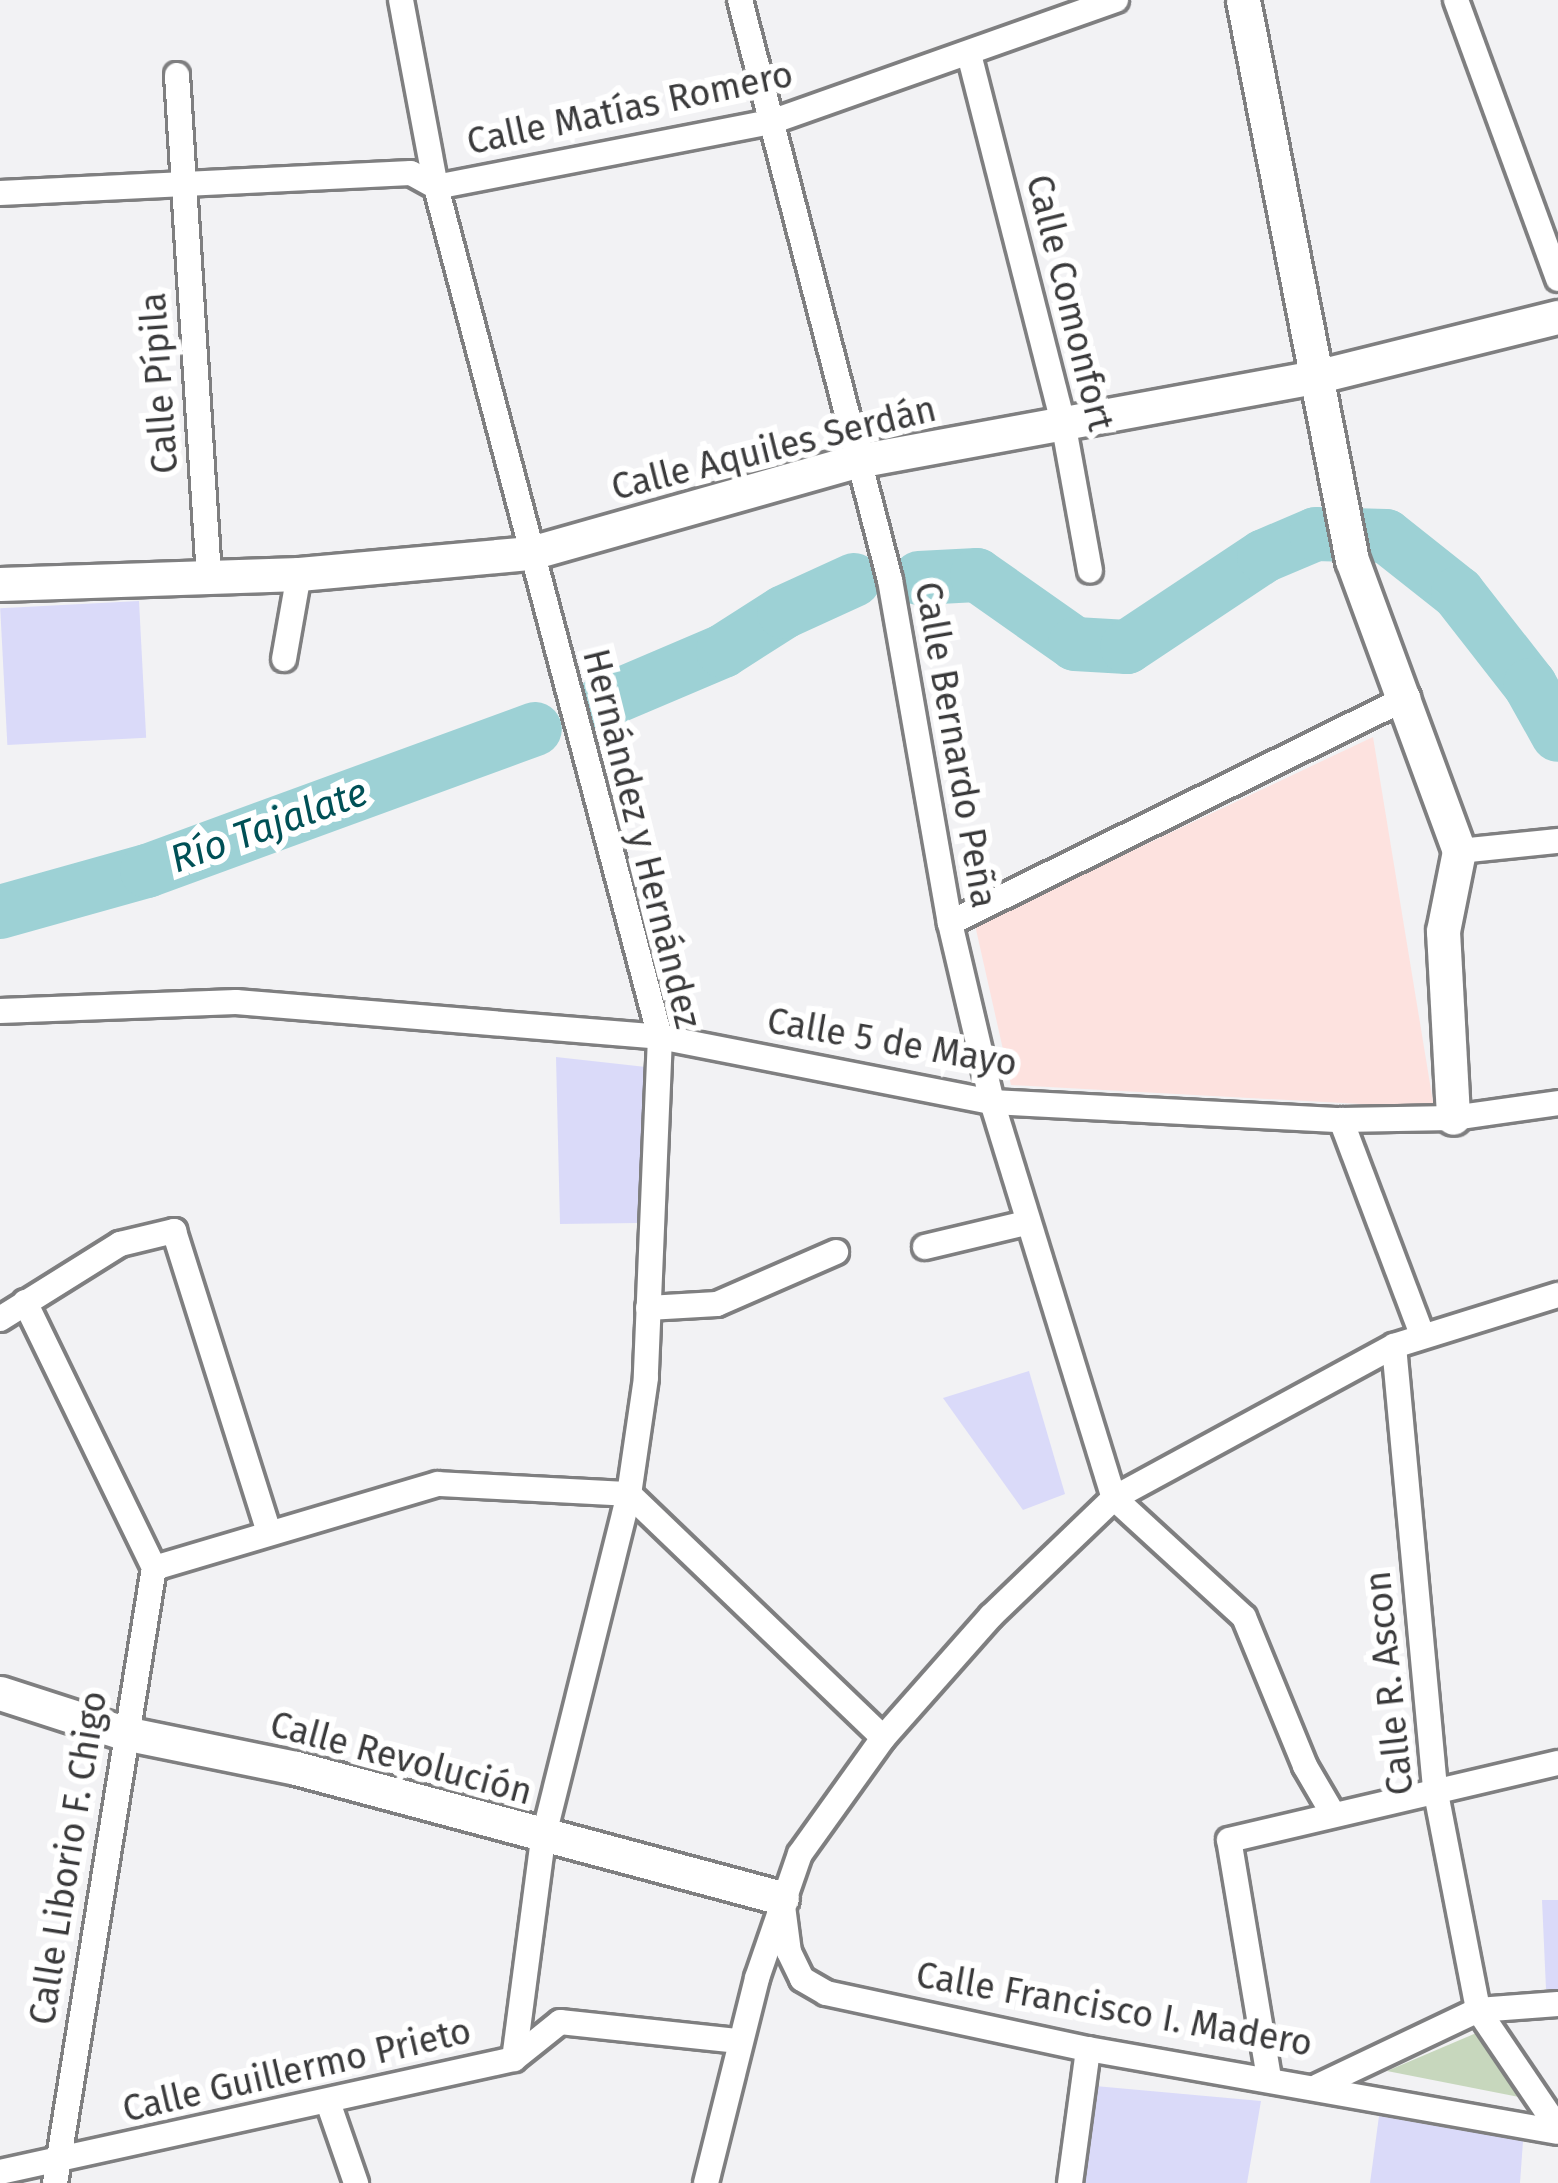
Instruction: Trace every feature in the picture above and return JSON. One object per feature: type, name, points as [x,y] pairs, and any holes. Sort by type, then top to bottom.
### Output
[{"type":"street","name":"Hernández y Hernández","points":[[401,0],[436,187],[660,1037],[648,1308],[629,1494],[543,1839],[514,2059]]},
{"type":"street","name":"Calle Bernardo Peña","points":[[740,0],[890,580],[950,923],[992,1102],[1114,1498]]},
{"type":"street","name":"Calle Matías Romero","points":[[0,193],[411,173],[436,187],[771,122],[1116,0]]},
{"type":"street","points":[[1243,0],[1283,174],[1311,378],[1352,560],[1408,697],[1460,851],[1443,932],[1453,1118]]},
{"type":"street","points":[[1456,0],[1558,279]]},
{"type":"street","name":"Calle Comonfort","points":[[969,54],[1063,422],[1090,571]]},
{"type":"street","name":"Calle Pípila","points":[[177,75],[209,577]]},
{"type":"street","name":"Calle Aquiles Serdán","points":[[0,584],[299,574],[531,553],[856,460],[1311,378],[1558,317]]},
{"type":"street","points":[[284,659],[299,574]]},
{"type":"street","points":[[950,923],[1408,697]]},
{"type":"street","points":[[1460,851],[1558,841]]},
{"type":"street","name":"Calle 5 de Mayo","points":[[0,1012],[236,1002],[660,1037],[992,1102],[1341,1120],[1453,1118],[1558,1103]]},
{"type":"street","points":[[1341,1120],[1422,1334]]},
{"type":"street","points":[[925,1247],[1027,1223]]},
{"type":"street","points":[[0,1318],[120,1244],[174,1231],[268,1529]]},
{"type":"street","points":[[648,1308],[717,1304],[836,1252]]},
{"type":"street","points":[[706,2183],[757,1978],[800,1854],[883,1738],[991,1616],[1114,1498],[1394,1346],[1558,1294]]},
{"type":"street","points":[[25,1302],[154,1568],[268,1529],[438,1484],[629,1494],[883,1738]]},
{"type":"street","name":"Calle R. Ascon","points":[[1394,1346],[1435,1788],[1478,2010]]},
{"type":"street","points":[[1114,1498],[1244,1616],[1305,1766],[1333,1814]]},
{"type":"street","name":"Calle Liborio F. Chigo","points":[[56,2172],[154,1568]]},
{"type":"street","name":"Calle Revolución","points":[[0,1693],[124,1733],[296,1768],[543,1839],[782,1898]]},
{"type":"street","points":[[1269,2078],[1229,1840],[1435,1788],[1558,1763]]},
{"type":"street","points":[[782,1898],[789,1952],[802,1979],[826,1993]]},
{"type":"street","name":"Calle Francisco I. Madero","points":[[757,1978],[1088,2049],[1318,2086],[1478,2010],[1558,2004]]},
{"type":"street","points":[[1478,2010],[1558,2130]]},
{"type":"street","name":"Calle Guillermo Prieto","points":[[0,2172],[56,2172],[514,2059],[560,2022],[739,2041]]},
{"type":"street","points":[[1070,2183],[1088,2049]]},
{"type":"street","points":[[1318,2086],[1558,2130]]},
{"type":"street","points":[[329,2105],[356,2183]]},
{"type":"shaded area","points":[[1373,737],[1434,1108],[1011,1085],[975,925]]},
{"type":"green space","points":[[1481,2031],[1519,2097],[1387,2071]]},
{"type":"building","points":[[139,601],[146,738],[7,745],[0,608]]},
{"type":"building","points":[[556,1057],[646,1067],[637,1223],[560,1224]]},
{"type":"building","points":[[1029,1371],[1065,1494],[1023,1510],[943,1398]]},
{"type":"building","points":[[1542,1900],[1558,1900],[1558,1989],[1546,1989]]},
{"type":"building","points":[[1095,2086],[1261,2101],[1247,2183],[1083,2183]]},
{"type":"building","points":[[1379,2116],[1523,2141],[1520,2183],[1370,2183]]},
{"type":"waterway","name":"Río Tajalate","points":[[919,578],[977,575],[1075,644],[1127,647],[1264,556],[1316,534],[1386,536],[1458,593],[1530,685],[1558,735]]},
{"type":"waterway","name":"Río Tajalate","points":[[603,702],[723,651],[784,612],[854,580]]},
{"type":"waterway","name":"Río Tajalate","points":[[0,912],[147,871],[535,729]]}]
